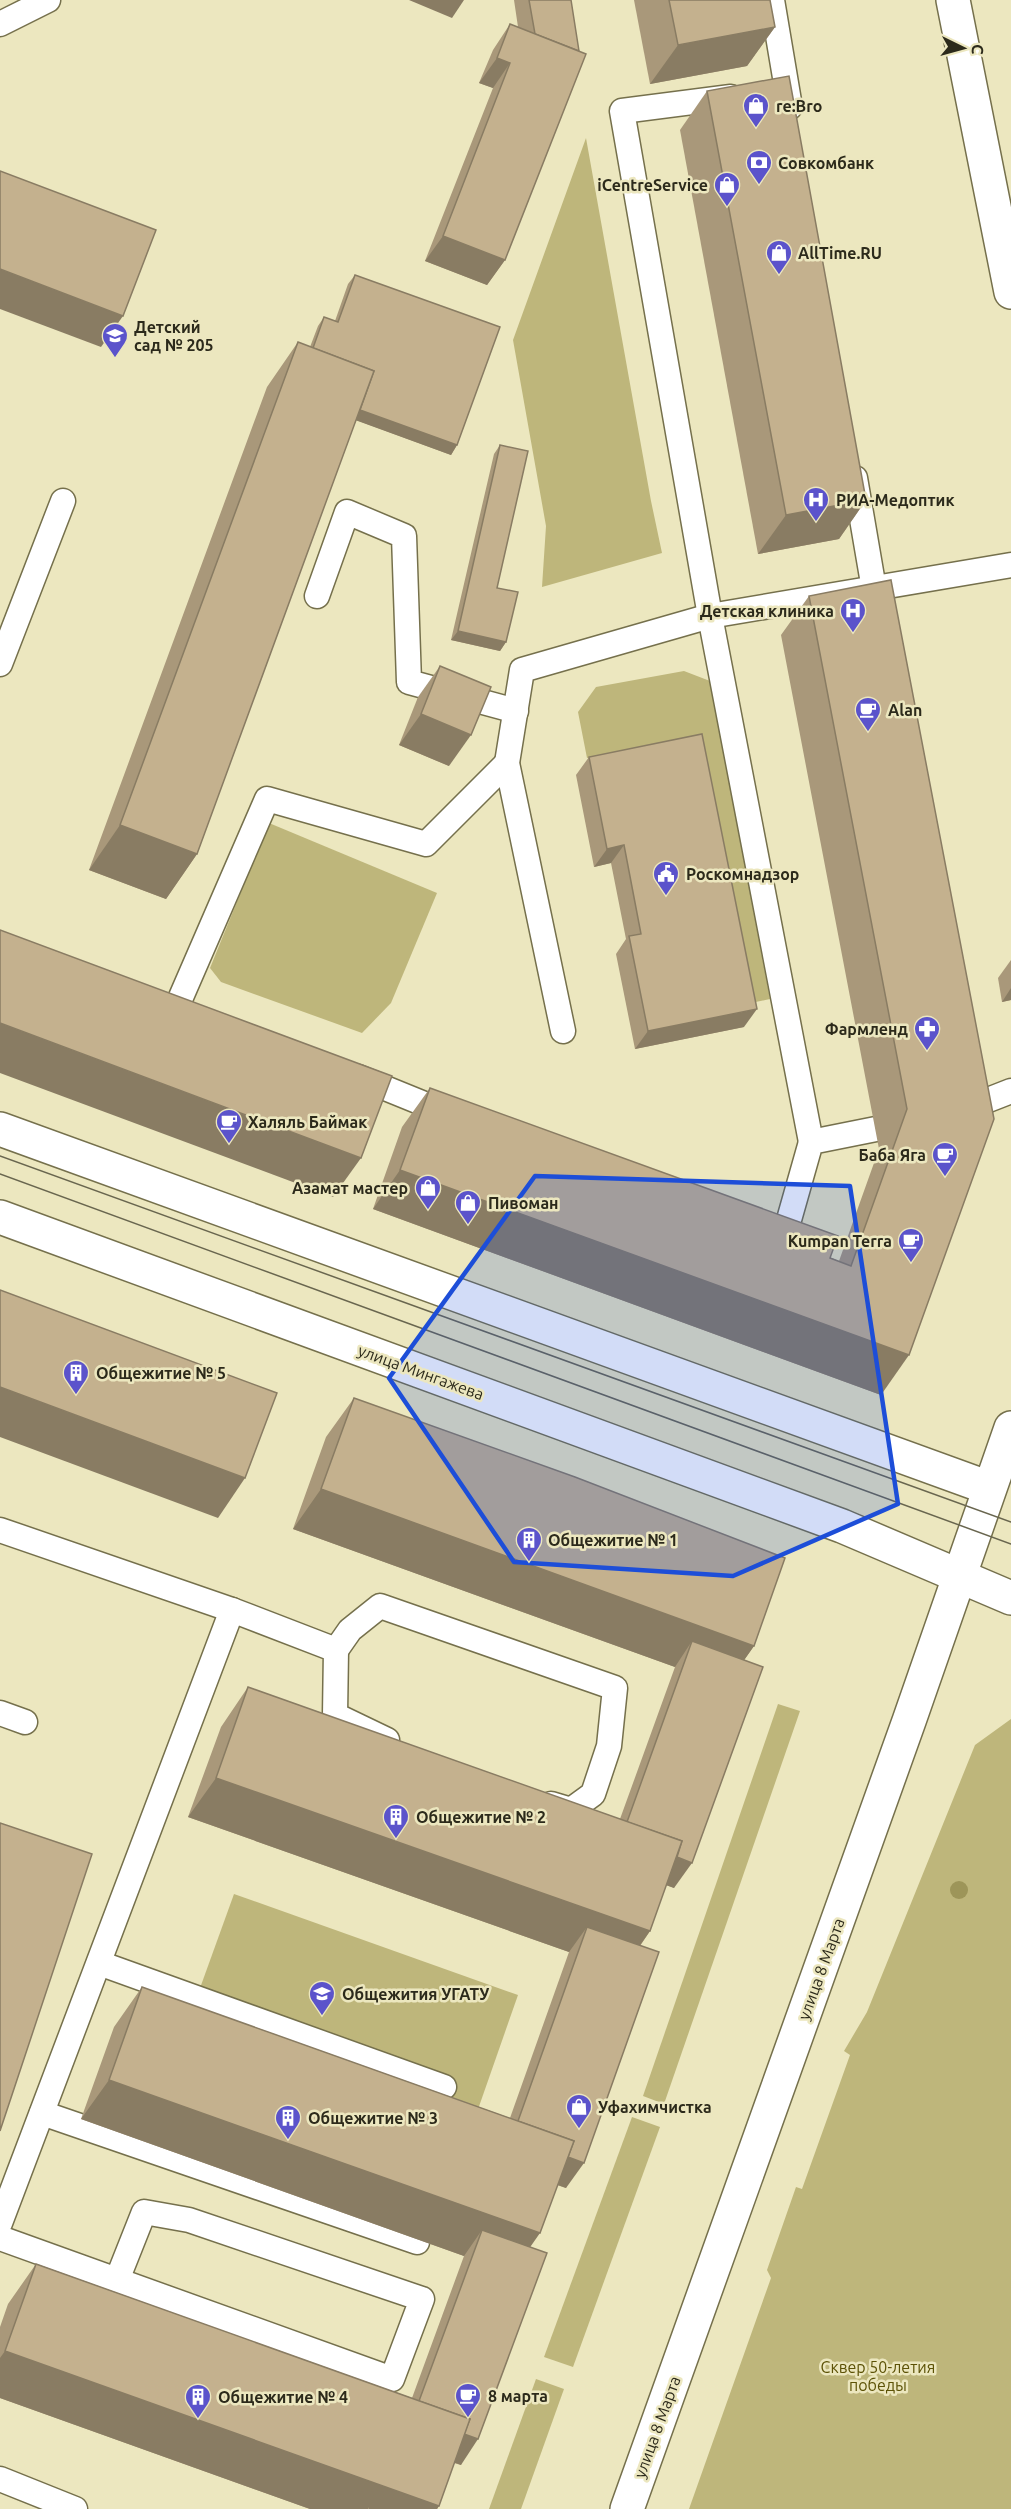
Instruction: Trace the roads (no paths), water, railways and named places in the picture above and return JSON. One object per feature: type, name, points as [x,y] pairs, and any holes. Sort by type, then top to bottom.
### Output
[{"type":"street","points":[[953,0],[1011,292]]},
{"type":"street","points":[[0,1129],[989,1488]]},
{"type":"street","name":"улица Мингажева","points":[[0,1217],[842,1527],[1011,1598]]},
{"type":"street","name":"улица 8 Марта","points":[[627,2509],[1011,1428]]},
{"type":"lane","points":[[0,24],[48,0]]},
{"type":"lane","points":[[772,0],[793,124]]},
{"type":"lane","points":[[760,1240],[782,1248],[811,1142],[710,616],[622,111],[787,90]]},
{"type":"lane","points":[[852,462],[874,589]]},
{"type":"lane","points":[[0,664],[63,501]]},
{"type":"lane","points":[[317,596],[346,512],[404,536],[409,682],[516,711]]},
{"type":"lane","points":[[563,1031],[507,763],[522,670],[710,616],[1011,565]]},
{"type":"lane","points":[[178,1005],[267,799],[426,844],[507,763]]},
{"type":"lane","points":[[338,1069],[467,1121]]},
{"type":"lane","points":[[957,1112],[1011,1091]]},
{"type":"lane","points":[[811,1142],[876,1129]]},
{"type":"lane","points":[[0,1530],[232,1610],[336,1650]]},
{"type":"lane","points":[[405,1749],[335,1715],[336,1650],[350,1630],[380,1606],[615,1688],[609,1746],[592,1794],[571,1810],[529,1796]]},
{"type":"lane","points":[[0,2223],[232,1610]]},
{"type":"lane","points":[[0,1713],[25,1722]]},
{"type":"lane","points":[[99,1963],[444,2087]]},
{"type":"lane","points":[[42,2113],[417,2242]]},
{"type":"lane","points":[[0,2238],[392,2379],[422,2300],[189,2220],[144,2212],[117,2280]]},
{"type":"lane","points":[[0,2479],[75,2509]]},
{"type":"tram line","points":[[0,1156],[1011,1522]]},
{"type":"tram line","points":[[0,1174],[1011,1544]]},
{"type":"place","name":"re:Bro","points":[[756,129]]},
{"type":"place","name":"Совкомбанк","points":[[759,186]]},
{"type":"place","name":"iCentreService","points":[[727,208]]},
{"type":"place","name":"AllTime.RU","points":[[779,276]]},
{"type":"place","name":"Детский сад № 205","points":[[115,359]]},
{"type":"place","name":"РИА-Медоптик","points":[[816,523]]},
{"type":"place","name":"Детская клиника","points":[[853,634]]},
{"type":"place","name":"Alan","points":[[868,733]]},
{"type":"place","name":"Роскомнадзор","points":[[666,897]]},
{"type":"place","name":"Фармленд","points":[[927,1052]]},
{"type":"place","name":"Халяль Баймак","points":[[229,1145]]},
{"type":"place","name":"Баба Яга","points":[[945,1178]]},
{"type":"place","name":"Азамат мастер","points":[[428,1211]]},
{"type":"place","name":"Пивоман","points":[[468,1226]]},
{"type":"place","name":"Kumpan Terra","points":[[911,1264]]},
{"type":"place","name":"Общежитие № 5","points":[[76,1396]]},
{"type":"place","name":"Общежитие № 1","points":[[529,1563]]},
{"type":"place","name":"Общежитие № 2","points":[[396,1840]]},
{"type":"place","name":"Общежития УГАТУ","points":[[322,2017]]},
{"type":"place","name":"Уфахимчистка","points":[[579,2130]]},
{"type":"place","name":"Общежитие № 3","points":[[288,2141]]},
{"type":"place","name":"8 марта","points":[[468,2419]]},
{"type":"place","name":"Общежитие № 4","points":[[198,2420]]},
{"type":"park label","name":"Сквер 50-летия победы","points":[[878,2376]]}]
